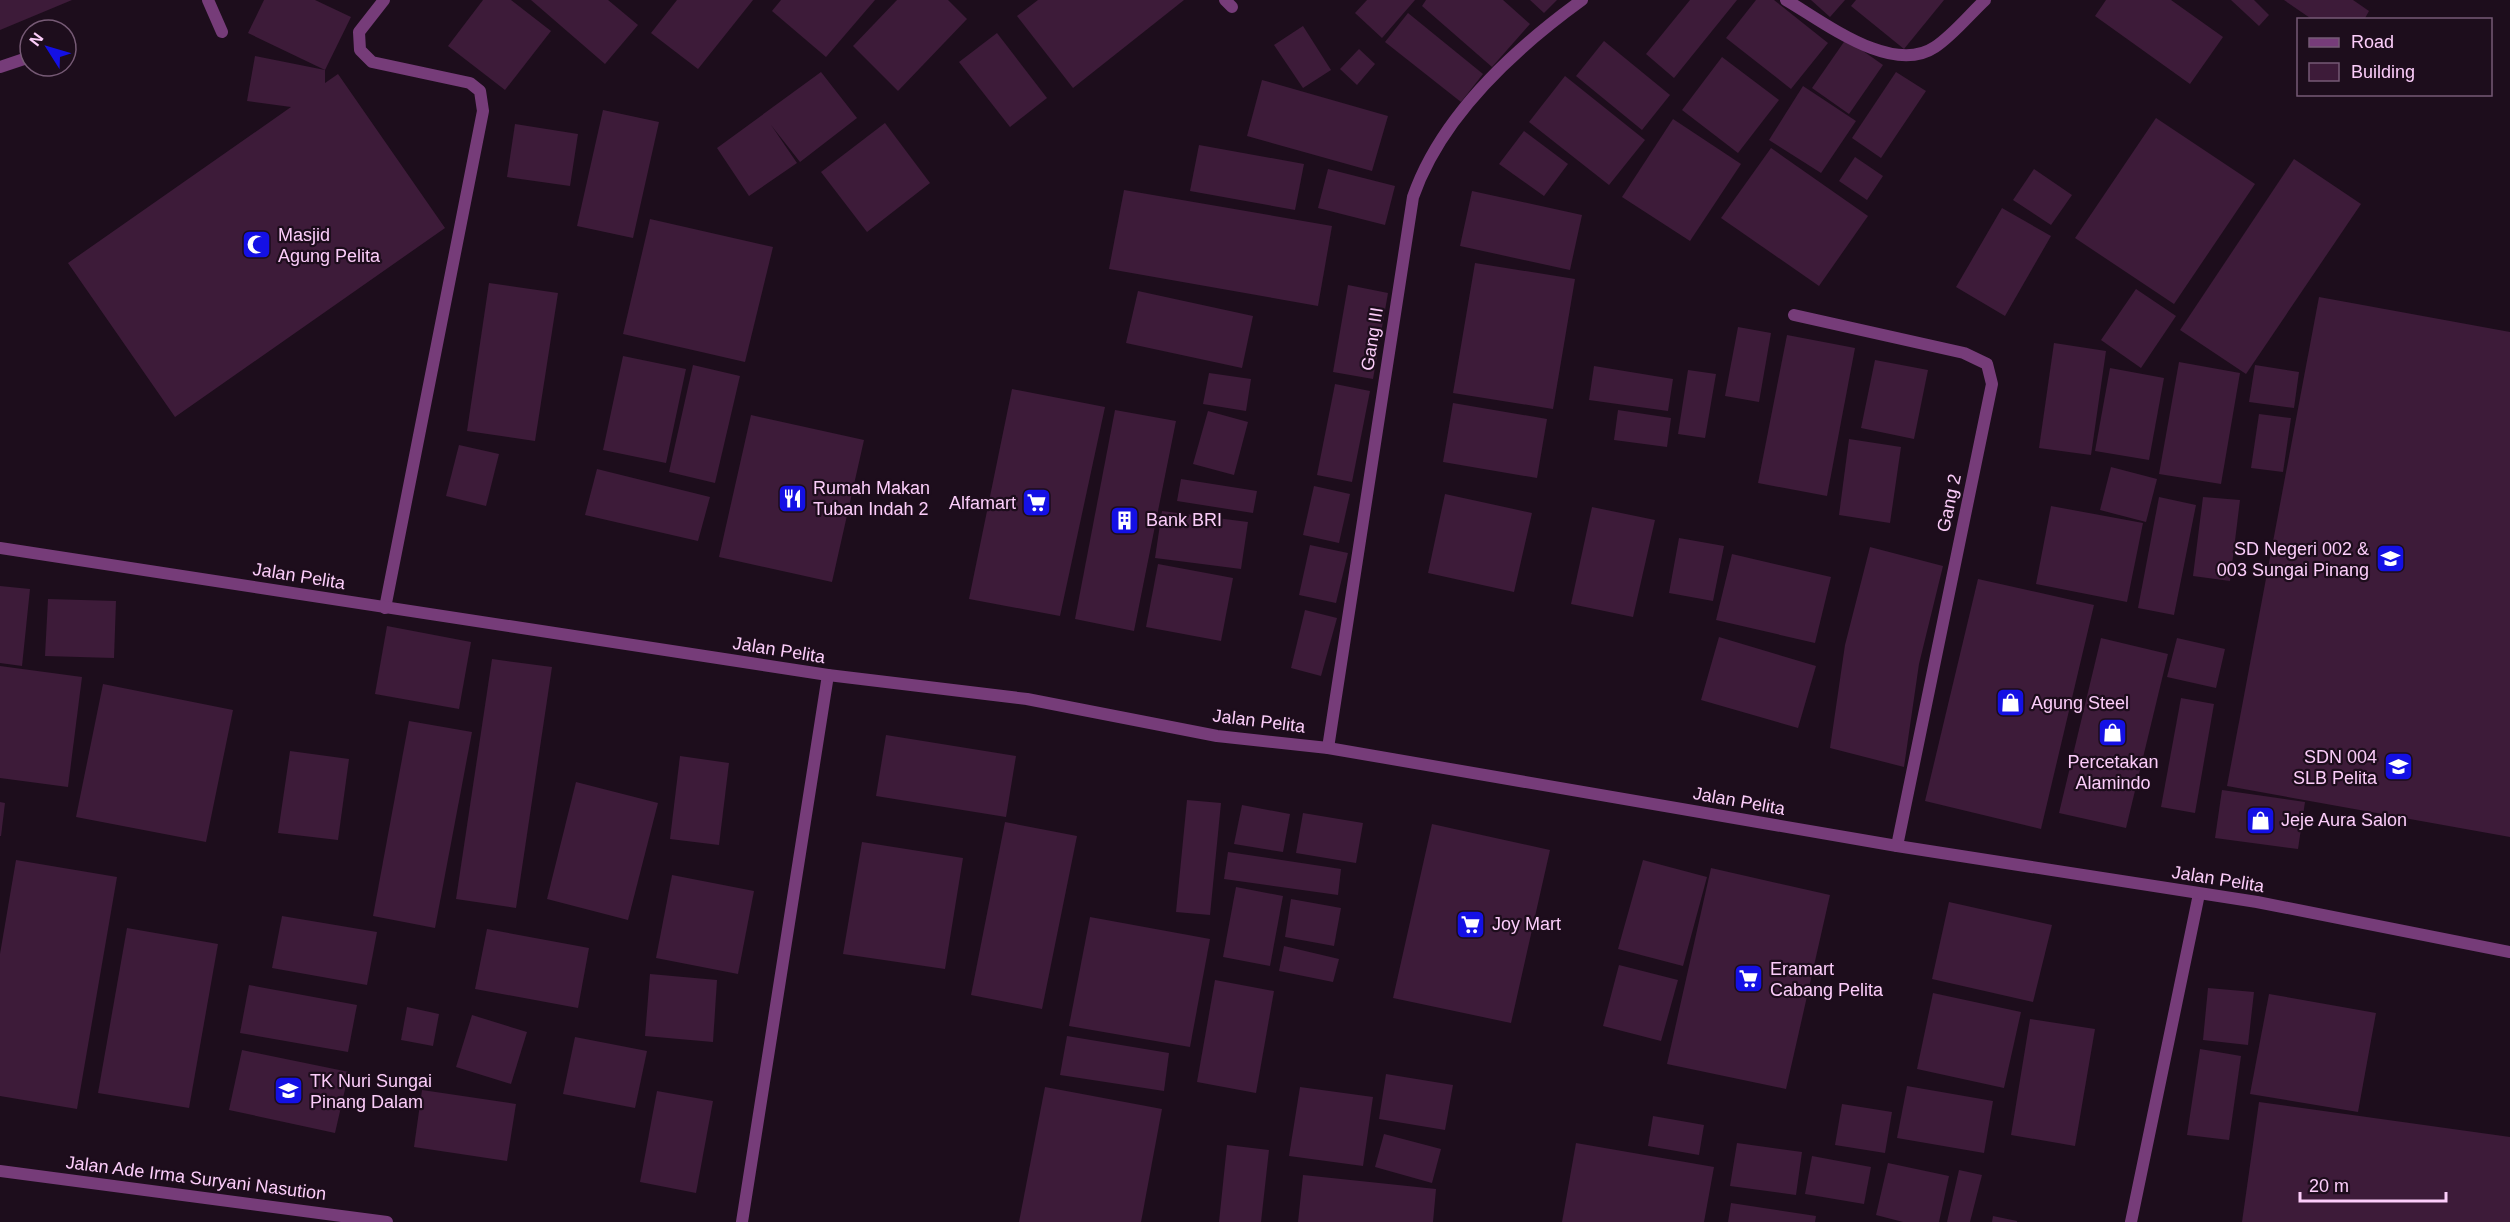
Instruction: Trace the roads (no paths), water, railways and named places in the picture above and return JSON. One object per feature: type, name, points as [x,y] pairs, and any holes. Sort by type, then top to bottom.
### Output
[{"type":"street","points":[[208,0],[222,32]]},
{"type":"street","points":[[384,0],[359,32],[360,50],[372,62],[470,83],[480,91],[483,111],[385,608]]},
{"type":"street","name":"Gang III","points":[[1328,748],[1413,197],[1423,168],[1439,142],[1484,87],[1541,30],[1582,0]]},
{"type":"street","points":[[1786,0],[1870,47],[1890,55],[1906,57],[1936,47],[1985,0]]},
{"type":"street","points":[[0,67],[18,61]]},
{"type":"street","name":"Gang 2","points":[[1794,315],[1964,352],[1987,364],[1991,375],[1992,384],[1897,846]]},
{"type":"street","name":"Jalan Pelita","points":[[0,548],[828,675],[1027,699],[1217,736],[1328,748],[1897,846],[2257,902],[2510,952]]},
{"type":"street","points":[[742,1222],[828,675]]},
{"type":"street","points":[[2131,1222],[2199,894]]},
{"type":"street","name":"Jalan Ade Irma Suryani Nasution","points":[[0,1171],[318,1217],[387,1222]]},
{"type":"place","name":"Masjid Agung Pelita","points":[[257,245]]},
{"type":"place","name":"Rumah Makan Tuban Indah 2","points":[[792,498]]},
{"type":"place","name":"Alfamart","points":[[1037,503]]},
{"type":"place","name":"Bank BRI","points":[[1125,520]]},
{"type":"place","name":"SD Negeri 002 & 003 Sungai Pinang","points":[[2390,559]]},
{"type":"place","name":"Agung Steel","points":[[2010,703]]},
{"type":"place","name":"Percetakan Alamindo","points":[[2113,733]]},
{"type":"place","name":"SDN 004 SLB Pelita","points":[[2398,767]]},
{"type":"place","name":"Jeje Aura Salon","points":[[2260,820]]},
{"type":"place","name":"Joy Mart","points":[[1471,924]]},
{"type":"place","name":"Eramart Cabang Pelita","points":[[1749,979]]},
{"type":"place","name":"TK Nuri Sungai Pinang Dalam","points":[[289,1091]]}]
